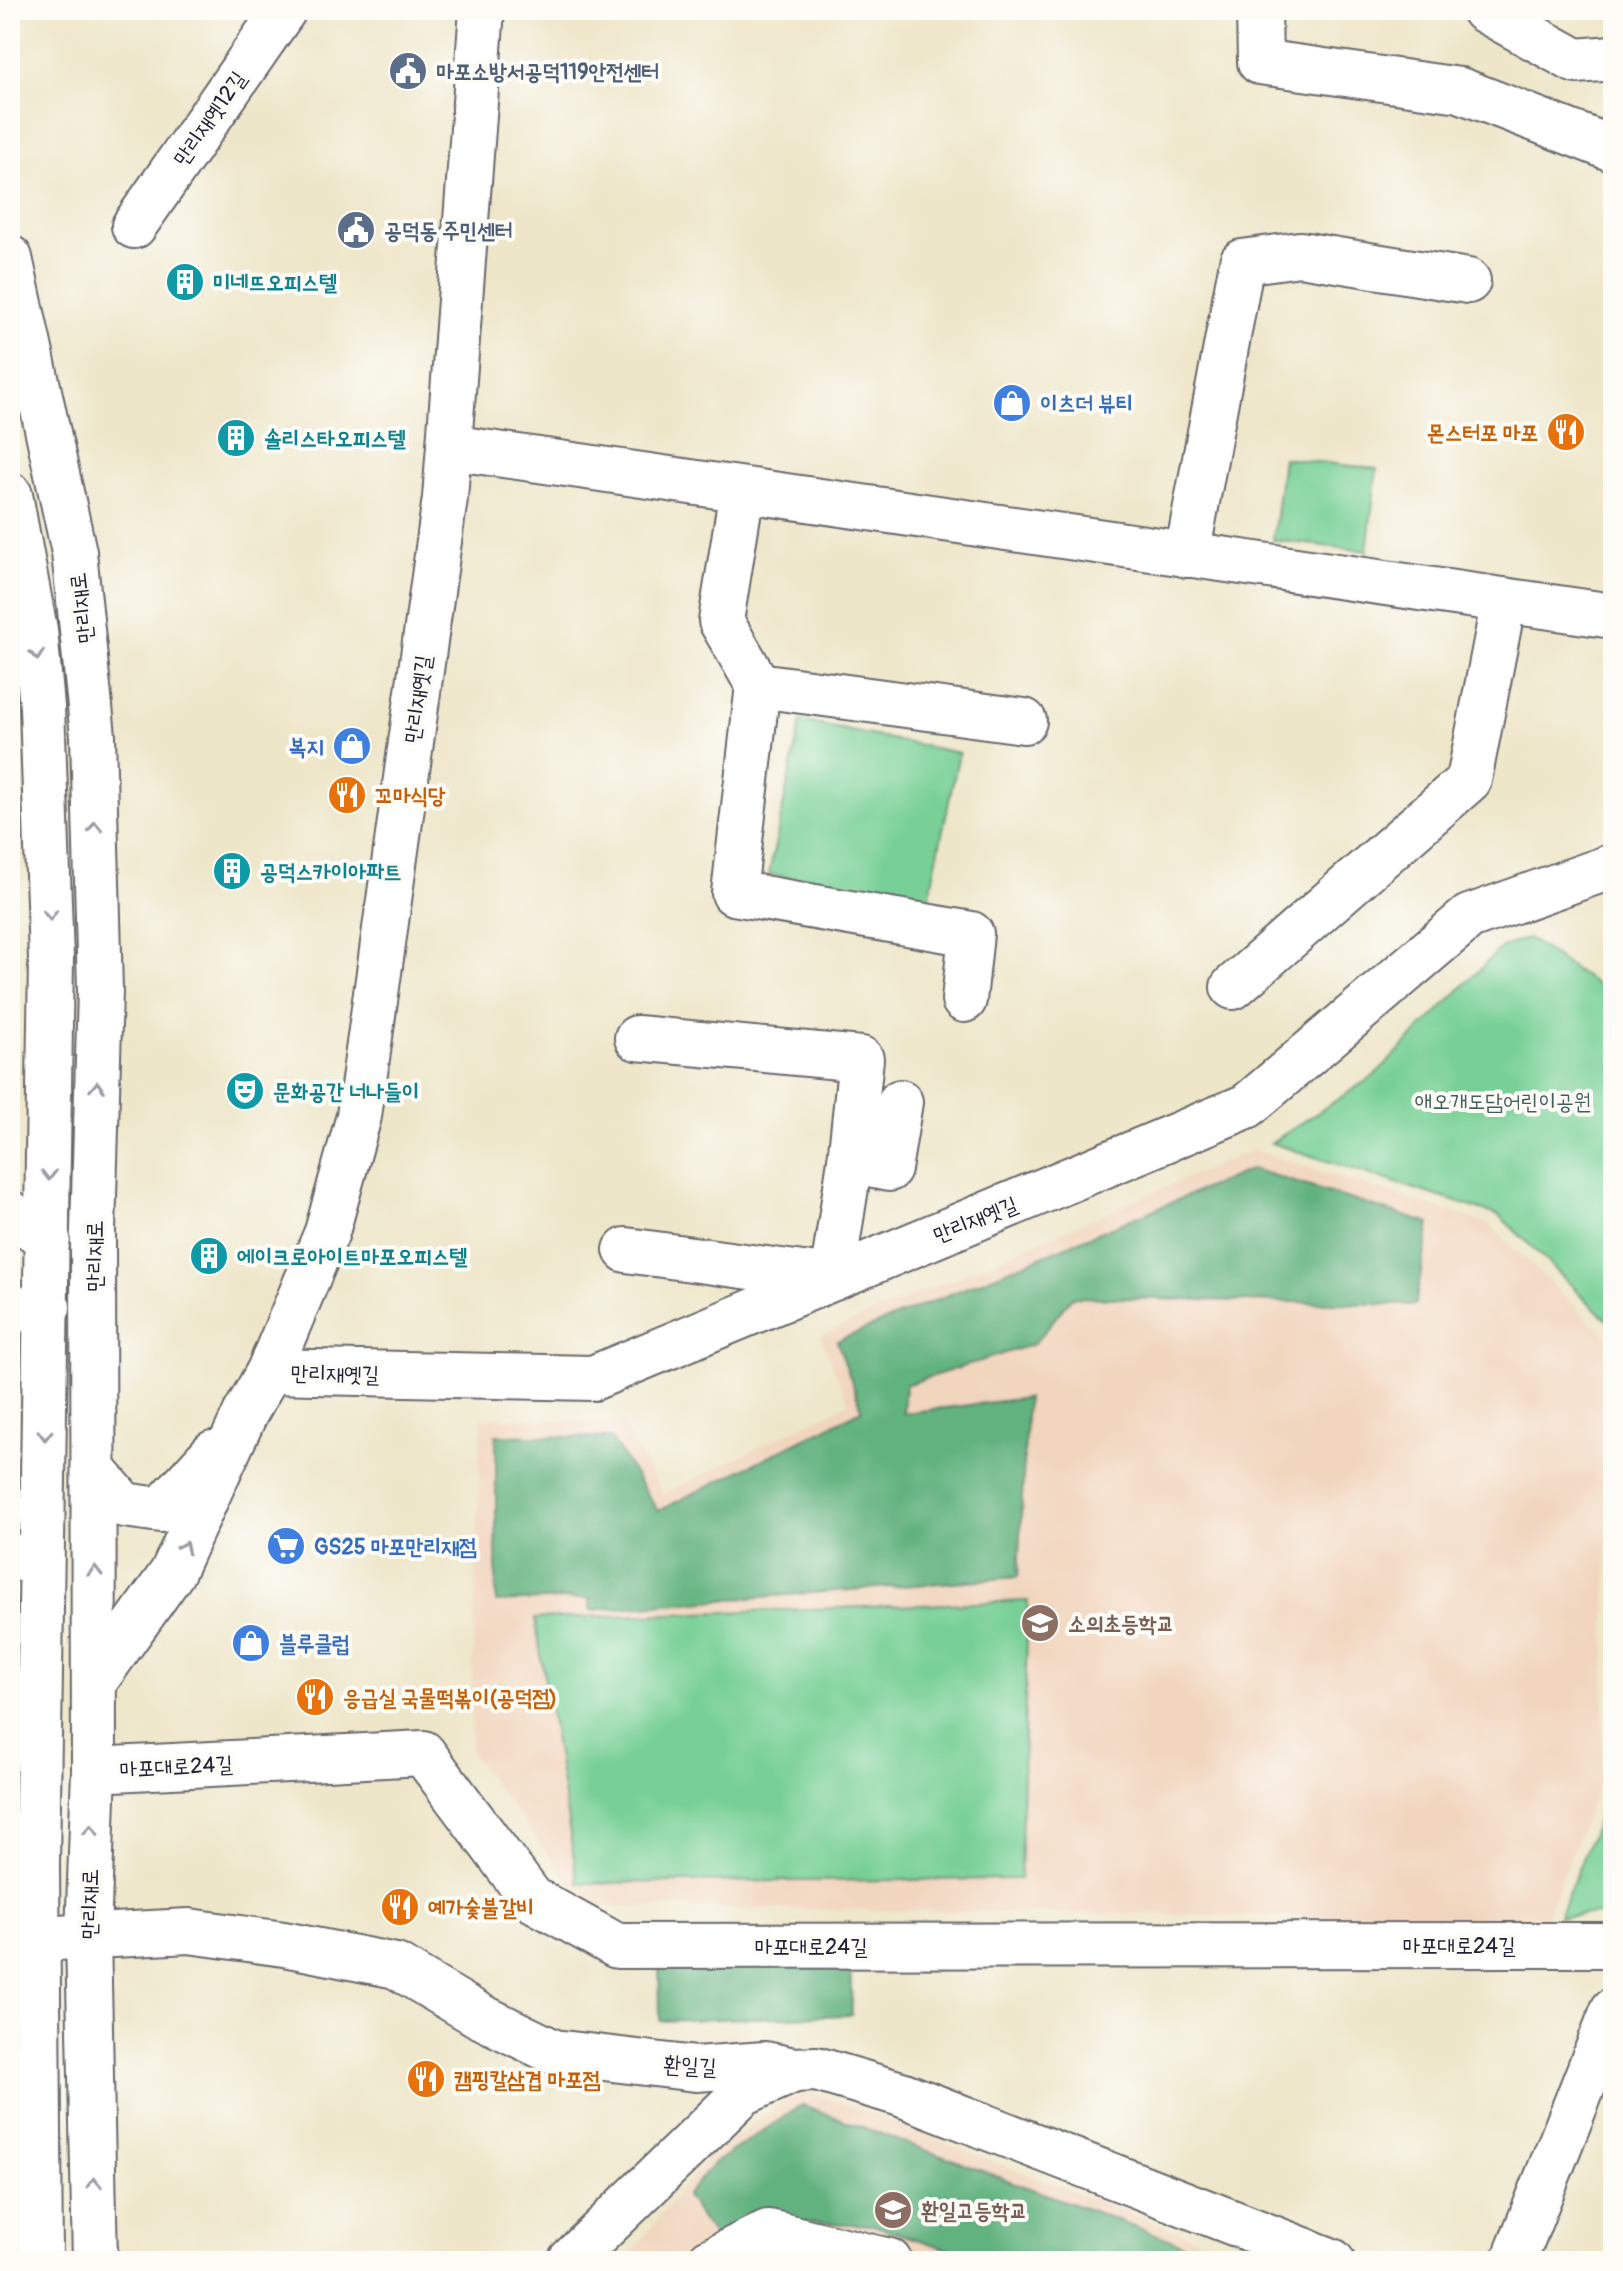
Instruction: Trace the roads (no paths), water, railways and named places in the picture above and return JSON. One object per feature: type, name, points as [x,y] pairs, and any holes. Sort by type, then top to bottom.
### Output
[{"type":"street","name":"만리재옛12길","points":[[134,226],[284,10]]},
{"type":"street","name":"만리재옛길","points":[[95,1681],[172,1573],[245,1414],[269,1371],[327,1232],[359,1116],[445,498],[482,10]]},
{"type":"street","points":[[1259,10],[1260,62],[1460,90],[1613,149]]},
{"type":"street","points":[[1484,10],[1576,61],[1613,58]]},
{"type":"street","points":[[1187,555],[1242,262],[1300,254],[1468,281]]},
{"type":"street","name":"만리재로","points":[[10,258],[74,552],[93,736],[100,990],[93,1231],[95,1681],[88,1936],[95,2261]]},
{"type":"street","points":[[449,447],[1613,616]]},
{"type":"street","points":[[742,490],[721,621],[758,685],[734,893],[971,934],[964,1000]]},
{"type":"street","name":"만리재로","points":[[10,495],[17,572],[35,630],[47,793],[51,959],[48,1239],[29,1308],[26,1560],[40,1746],[40,2261]]},
{"type":"street","points":[[1233,987],[1469,780],[1504,600]]},
{"type":"street","points":[[758,685],[1024,721]]},
{"type":"street","name":"만리재옛길","points":[[269,1371],[593,1378],[1247,1106],[1469,917],[1613,866]]},
{"type":"street","points":[[626,1250],[832,1278],[850,1161],[861,1059],[637,1038]]},
{"type":"street","points":[[850,1161],[889,1169],[900,1102]]},
{"type":"street","points":[[10,1213],[48,1239]]},
{"type":"street","name":"만리재옛길","points":[[95,1471],[124,1505],[161,1510],[245,1414]]},
{"type":"street","points":[[40,1746],[65,1768],[94,1770]]},
{"type":"street","name":"마포대로24길","points":[[94,1770],[423,1753],[532,1899],[617,1946],[1613,1945]]},
{"type":"street","name":"환일길","points":[[38,1939],[189,1931],[298,1946],[396,1966],[480,2016],[554,2052],[696,2069],[765,2064],[794,2070],[816,2069],[901,2094],[1332,2261]]},
{"type":"street","points":[[1514,2261],[1613,2010]]},
{"type":"street","points":[[570,2261],[743,2093],[794,2070]]},
{"type":"street","points":[[710,2261],[768,2232],[889,2261]]},
{"type":"place","name":"마포소방서공덕119안전센터","points":[[408,71]]},
{"type":"place","name":"공덕동 주민센터","points":[[356,230]]},
{"type":"place","name":"미네뜨오피스텔","points":[[185,282]]},
{"type":"place","name":"이츠더 뷰티","points":[[1012,403]]},
{"type":"place","name":"몬스터포 마포","points":[[1566,432]]},
{"type":"place","name":"솔리스타오피스텔","points":[[236,438]]},
{"type":"place","name":"복지","points":[[352,746]]},
{"type":"place","name":"꼬마식당","points":[[347,795]]},
{"type":"place","name":"공덕스카이아파트","points":[[232,871]]},
{"type":"place","name":"문화공간 너나들이","points":[[245,1091]]},
{"type":"place","name":"에이크로아이트마포오피스텔","points":[[209,1256]]},
{"type":"place","name":"GS25 마포만리재점","points":[[286,1546]]},
{"type":"place","name":"소의초등학교","points":[[1040,1623]]},
{"type":"place","name":"블루클럽","points":[[251,1643]]},
{"type":"place","name":"응급실 국물떡볶이(공덕점)","points":[[315,1697]]},
{"type":"place","name":"예가숯불갈비","points":[[400,1907]]},
{"type":"place","name":"캠핑칼삼겹 마포점","points":[[426,2079]]},
{"type":"place","name":"환일고등학교","points":[[893,2210]]},
{"type":"park label","name":"애오개도담어린이공원","points":[[1503,1101]]}]
